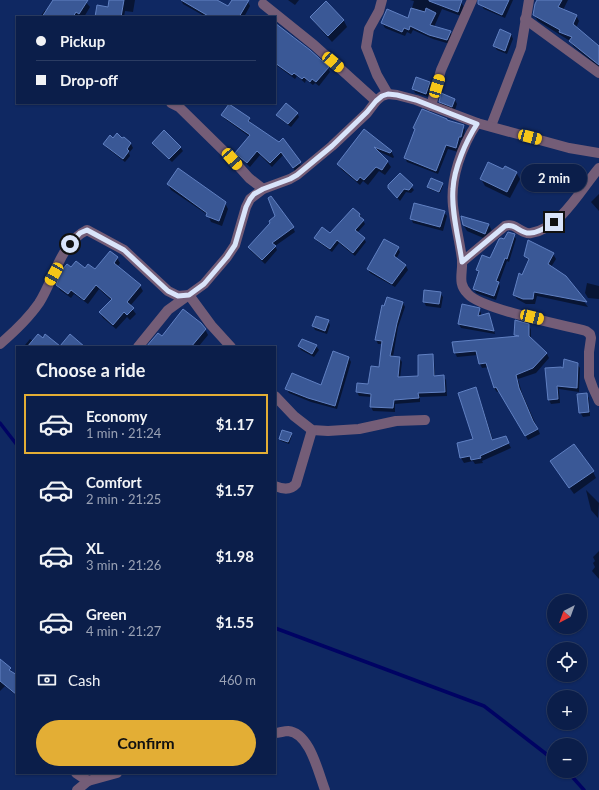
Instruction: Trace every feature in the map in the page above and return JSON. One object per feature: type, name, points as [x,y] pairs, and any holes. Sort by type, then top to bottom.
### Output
[{"type":"street","points":[[382,0],[379,11],[369,29],[366,46],[377,75],[388,94]]},
{"type":"street","points":[[431,106],[442,70],[472,0]]},
{"type":"street","points":[[491,126],[521,48],[529,0]]},
{"type":"street","points":[[263,4],[320,50],[376,101]]},
{"type":"street","points":[[525,19],[599,73]]},
{"type":"street","points":[[139,346],[168,310],[204,284],[227,257],[235,245],[246,207],[250,199],[263,189],[297,175],[332,146],[367,112],[376,101],[388,94],[397,95],[431,106],[477,124],[491,126],[569,148],[599,154]]},
{"type":"street","points":[[173,104],[179,107],[232,159],[248,178],[263,189]]},
{"type":"street","points":[[477,124],[470,134],[464,148],[453,189],[453,206],[462,262],[461,285],[474,299],[495,307],[586,331],[590,334],[589,377],[599,401]]},
{"type":"street","points":[[462,262],[505,226],[510,224],[523,232],[530,233],[546,228],[565,210],[599,168]]},
{"type":"street","points":[[0,344],[19,327],[38,304],[70,244],[80,233],[87,230],[124,250],[168,291],[178,296],[189,295]]},
{"type":"street","points":[[189,295],[230,346]]},
{"type":"street","points":[[276,397],[294,416],[312,430],[328,431],[359,429],[396,421],[425,420]]},
{"type":"street","points":[[276,486],[289,489],[296,484],[312,430]]},
{"type":"street","points":[[276,733],[288,731],[300,736],[308,744],[325,790]]},
{"type":"street","points":[[78,774],[88,781]]},
{"type":"street","points":[[77,790],[88,781],[113,774]]},
{"type":"building","points":[[53,0],[88,0],[79,14],[76,12],[74,16],[43,16]]},
{"type":"building","points":[[109,0],[124,0],[121,16],[95,16],[97,5],[108,7]]},
{"type":"building","points":[[181,0],[217,0],[228,6],[232,0],[249,0],[240,16],[208,16]]},
{"type":"building","points":[[429,0],[462,0],[458,12]]},
{"type":"building","points":[[478,0],[509,0],[502,15],[478,4]]},
{"type":"building","points":[[537,0],[562,0],[558,7],[577,15],[573,24],[599,46],[599,65],[569,41],[572,37],[559,32],[560,30],[533,15]]},
{"type":"building","points":[[326,1],[344,20],[328,36],[310,17]]},
{"type":"building","points":[[411,8],[425,12],[426,8],[436,13],[430,25],[451,31],[447,40],[429,35],[410,26],[409,30],[404,28],[402,32],[381,23],[387,9],[408,18]]},
{"type":"building","points":[[276,24],[329,67],[316,82],[312,79],[310,82],[304,77],[302,79],[294,73],[292,75],[276,64]]},
{"type":"building","points":[[500,29],[511,34],[505,51],[493,46]]},
{"type":"building","points":[[416,77],[430,82],[426,94],[412,89]]},
{"type":"building","points":[[441,93],[455,99],[452,107],[439,102]]},
{"type":"building","points":[[286,103],[298,113],[288,124],[276,115]]},
{"type":"building","points":[[229,104],[250,118],[248,121],[279,142],[283,138],[301,162],[293,168],[281,152],[270,163],[257,151],[247,163],[235,153],[250,135],[221,115]]},
{"type":"building","points":[[422,109],[447,120],[464,125],[456,148],[446,145],[436,171],[404,158],[415,129],[413,128]]},
{"type":"building","points":[[364,129],[392,151],[390,153],[374,147],[388,161],[382,170],[376,167],[364,180],[360,177],[357,181],[337,164]]},
{"type":"building","points":[[164,130],[181,147],[169,159],[152,143]]},
{"type":"building","points":[[117,133],[131,143],[127,149],[129,151],[123,159],[103,144],[110,135],[113,138]]},
{"type":"building","points":[[488,162],[503,169],[505,166],[517,172],[507,192],[480,179]]},
{"type":"building","points":[[178,168],[226,202],[219,221],[206,216],[207,213],[167,184]]},
{"type":"building","points":[[400,173],[413,185],[409,190],[404,189],[397,198],[388,188],[388,185]]},
{"type":"building","points":[[431,178],[443,183],[439,192],[427,187]]},
{"type":"building","points":[[271,196],[294,227],[272,243],[276,246],[262,260],[248,247],[270,223],[269,221],[275,216],[268,198]]},
{"type":"building","points":[[414,203],[445,211],[440,227],[410,219]]},
{"type":"building","points":[[353,208],[364,220],[355,230],[365,238],[353,253],[337,240],[330,249],[314,238],[322,227],[330,233]]},
{"type":"building","points":[[461,216],[489,224],[485,234],[463,225]]},
{"type":"building","points":[[508,232],[515,234],[507,259],[505,258],[496,281],[499,282],[494,296],[473,289],[479,271],[476,270],[482,255],[490,258],[499,239],[504,239]]},
{"type":"building","points":[[384,239],[399,247],[394,256],[406,265],[392,284],[367,269]]},
{"type":"building","points":[[528,240],[554,253],[548,264],[566,276],[587,302],[534,292],[533,299],[523,299],[513,295],[519,273],[522,275],[529,259],[524,256]]},
{"type":"building","points":[[110,251],[118,257],[114,263],[141,285],[127,302],[134,308],[127,315],[124,312],[113,325],[99,312],[112,299],[96,285],[84,300],[71,290],[68,294],[56,285],[62,270],[67,264],[71,267],[76,261],[85,268],[88,264],[95,269]]},
{"type":"building","points":[[424,290],[441,292],[439,304],[423,302]]},
{"type":"building","points":[[387,297],[403,302],[390,356],[400,357],[398,377],[418,376],[418,355],[433,354],[434,376],[444,375],[445,392],[418,393],[419,398],[394,400],[393,408],[370,407],[371,394],[356,392],[357,383],[368,384],[371,366],[379,367],[382,341],[375,340],[382,305],[384,306]]},
{"type":"building","points":[[462,304],[480,308],[478,316],[489,313],[494,331],[458,324]]},
{"type":"building","points":[[183,309],[201,323],[206,329],[192,346],[147,346],[158,333],[162,336]]},
{"type":"building","points":[[316,316],[329,320],[325,331],[312,326]]},
{"type":"building","points":[[515,320],[529,324],[529,336],[547,353],[533,368],[516,375],[519,388],[538,429],[525,436],[496,387],[494,388],[486,363],[479,364],[476,351],[454,353],[452,342],[519,336],[514,335]]},
{"type":"building","points":[[38,334],[43,338],[45,334],[60,346],[28,346]]},
{"type":"building","points":[[70,334],[84,346],[60,346]]},
{"type":"building","points":[[302,339],[317,345],[312,354],[298,346]]},
{"type":"building","points":[[333,351],[349,357],[335,406],[285,389],[292,373],[321,385]]},
{"type":"building","points":[[564,359],[578,363],[577,388],[557,386],[558,399],[548,400],[545,368],[563,368]]},
{"type":"building","points":[[476,387],[492,440],[506,436],[509,443],[480,456],[481,458],[471,460],[470,456],[460,458],[457,443],[473,439],[458,393]]},
{"type":"building","points":[[587,393],[589,412],[579,413],[577,394]]},
{"type":"building","points":[[282,430],[292,433],[288,442],[279,439]]},
{"type":"building","points":[[574,444],[594,471],[569,488],[550,461]]},
{"type":"building","points":[[0,659],[11,668],[9,670],[16,674],[16,694],[0,681]]},
{"type":"waterway","points":[[0,423],[16,444]]},
{"type":"waterway","points":[[276,628],[484,706],[547,755]]},
{"type":"waterway","points":[[573,778],[584,790]]},
{"type":"route","points":[[70,244],[80,233],[87,230],[95,233],[124,250],[151,276],[174,295],[189,295],[204,284],[214,274],[235,245],[246,207],[254,194],[297,175],[332,146],[367,112],[376,101],[382,96],[388,94],[416,100],[477,124],[470,134],[464,148],[453,189],[453,206],[462,262],[505,226],[510,224],[523,232],[530,233],[546,228],[554,222]]}]
